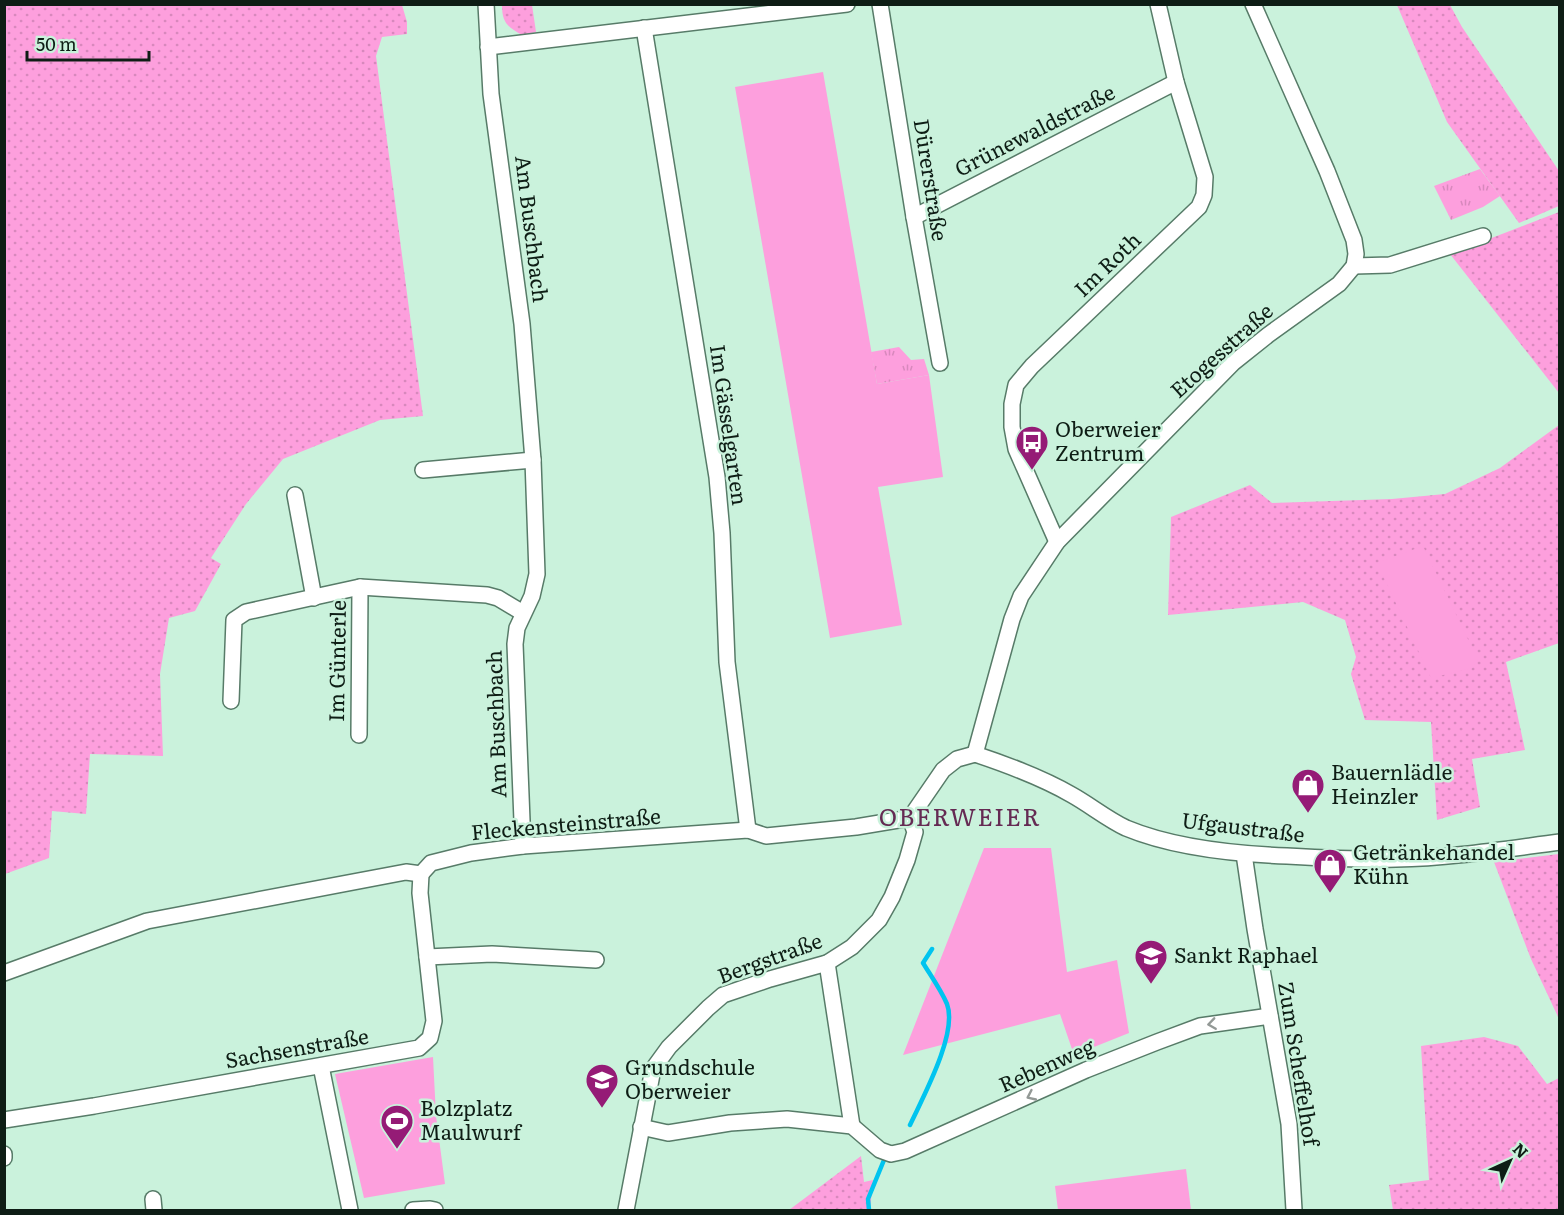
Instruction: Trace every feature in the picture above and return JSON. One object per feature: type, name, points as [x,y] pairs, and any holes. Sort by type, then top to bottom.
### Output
[{"type":"street","name":"Am Buschbach","points":[[486,4],[491,94],[522,324],[533,460],[537,574],[532,596],[517,628],[514,644],[523,846]]},
{"type":"street","points":[[488,47],[847,4]]},
{"type":"street","name":"Dürerstraße","points":[[880,4],[940,363]]},
{"type":"street","name":"Im Roth","points":[[1057,542],[1016,449],[1012,427],[1012,404],[1016,386],[1032,366],[1199,207],[1204,195],[1205,177],[1176,82],[1158,4]]},
{"type":"street","points":[[1253,4],[1327,171],[1354,240],[1356,254],[1354,266],[1390,265],[1483,236]]},
{"type":"street","name":"Im Gässelgarten","points":[[644,28],[717,477],[722,533],[727,662],[748,830]]},
{"type":"street","name":"Grünewaldstraße","points":[[914,217],[1176,82]]},
{"type":"street","name":"Etogesstraße","points":[[975,754],[1012,619],[1021,596],[1057,542],[1233,363],[1339,284],[1354,266]]},
{"type":"street","points":[[423,470],[533,460]]},
{"type":"street","name":"Im Günterle","points":[[295,495],[314,598]]},
{"type":"street","name":"Im Günterle","points":[[231,701],[234,620],[246,612],[360,587],[487,595],[498,598],[523,613]]},
{"type":"street","name":"Im Günterle","points":[[359,735],[360,587]]},
{"type":"street","points":[[910,818],[943,770],[957,759],[975,754]]},
{"type":"street","name":"Ufgaustraße","points":[[975,754],[1040,779],[1072,795],[1125,828],[1174,842],[1244,854],[1397,859],[1560,842]]},
{"type":"street","name":"Fleckensteinstraße","points":[[4,973],[147,921],[406,872],[421,874],[431,863],[471,854],[523,846],[748,830],[766,836],[845,828],[910,818]]},
{"type":"street","name":"Bergstraße","points":[[626,1210],[653,1069],[669,1047],[723,995],[827,963],[852,946],[879,920],[888,905],[907,860],[915,832],[910,818]]},
{"type":"street","name":"Zum Scheffelhof","points":[[1244,854],[1289,1124],[1294,1210]]},
{"type":"street","name":"Sachsenstraße","points":[[4,1120],[419,1048],[430,1038],[434,1021],[420,893],[421,874]]},
{"type":"street","points":[[427,957],[492,954],[596,960]]},
{"type":"street","points":[[641,1127],[668,1133],[730,1123],[787,1119],[852,1126],[827,963]]},
{"type":"street","name":"Rebenweg","points":[[852,1126],[880,1150],[891,1154],[906,1151],[1086,1070],[1167,1038],[1200,1026],[1270,1016]]},
{"type":"street","points":[[321,1066],[350,1210]]},
{"type":"street","points":[[413,1210],[435,1210]]},
{"type":"green space","points":[[5,4],[402,5],[407,22],[407,34],[382,37],[376,56],[423,416],[380,420],[283,459],[246,504],[211,558],[221,564],[195,611],[169,618],[160,674],[163,756],[90,754],[86,814],[52,811],[49,858],[5,874]]},
{"type":"green space","points":[[502,5],[532,5],[536,32],[522,35],[513,29],[504,20]]},
{"type":"green space","points":[[1397,5],[1450,5],[1462,27],[1559,171],[1559,206],[1519,223],[1447,122]]},
{"type":"green space","points":[[823,72],[877,384],[929,375],[943,477],[878,487],[902,625],[830,638],[735,87]]},
{"type":"green space","points":[[1480,169],[1500,196],[1483,207],[1451,220],[1434,186]]},
{"type":"green space","points":[[1559,212],[1559,393],[1450,254]]},
{"type":"green space","points":[[899,347],[911,360],[924,359],[929,375],[877,384],[871,352]]},
{"type":"green space","points":[[1559,425],[1559,643],[1506,662],[1525,750],[1472,759],[1480,807],[1437,820],[1431,722],[1365,720],[1351,674],[1356,657],[1345,620],[1303,602],[1168,615],[1171,517],[1250,485],[1272,503],[1392,499],[1445,494],[1500,468]]},
{"type":"green space","points":[[1423,546],[1478,660],[1472,668],[1431,678],[1377,563]]},
{"type":"green space","points":[[984,848],[1051,848],[1067,972],[1117,960],[1129,1033],[1074,1055],[1060,1014],[903,1055]]},
{"type":"green space","points":[[1560,854],[1559,1019],[1531,959],[1494,862]]},
{"type":"green space","points":[[1484,1037],[1518,1046],[1547,1084],[1559,1078],[1559,1210],[1393,1210],[1389,1185],[1429,1180],[1421,1046]]},
{"type":"green space","name":"Bolzplatz Maulwurf","points":[[433,1057],[436,1116],[445,1184],[364,1198],[335,1074]]},
{"type":"green space","points":[[861,1156],[864,1182],[873,1180],[870,1210],[789,1210]]},
{"type":"green space","points":[[1186,1169],[1191,1210],[1058,1210],[1055,1186]]},
{"type":"waterway","points":[[910,1125],[944,1048],[948,1031],[947,1004],[923,963],[932,949]]},
{"type":"waterway","points":[[869,1210],[868,1199],[884,1160]]},
{"type":"place","name":"Oberweier Zentrum","points":[[1032,471]]},
{"type":"place","name":"Bauernlädle Heinzler","points":[[1308,814]]},
{"type":"place","name":"Getränkehandel Kühn","points":[[1330,894]]},
{"type":"place","name":"Sankt Raphael","points":[[1151,985]]},
{"type":"place","name":"Grundschule Oberweier","points":[[602,1109]]},
{"type":"place","name":"Bolzplatz Maulwurf","points":[[397,1150]]},
{"type":"district","name":"OBERWEIER","points":[[960,818]]}]
